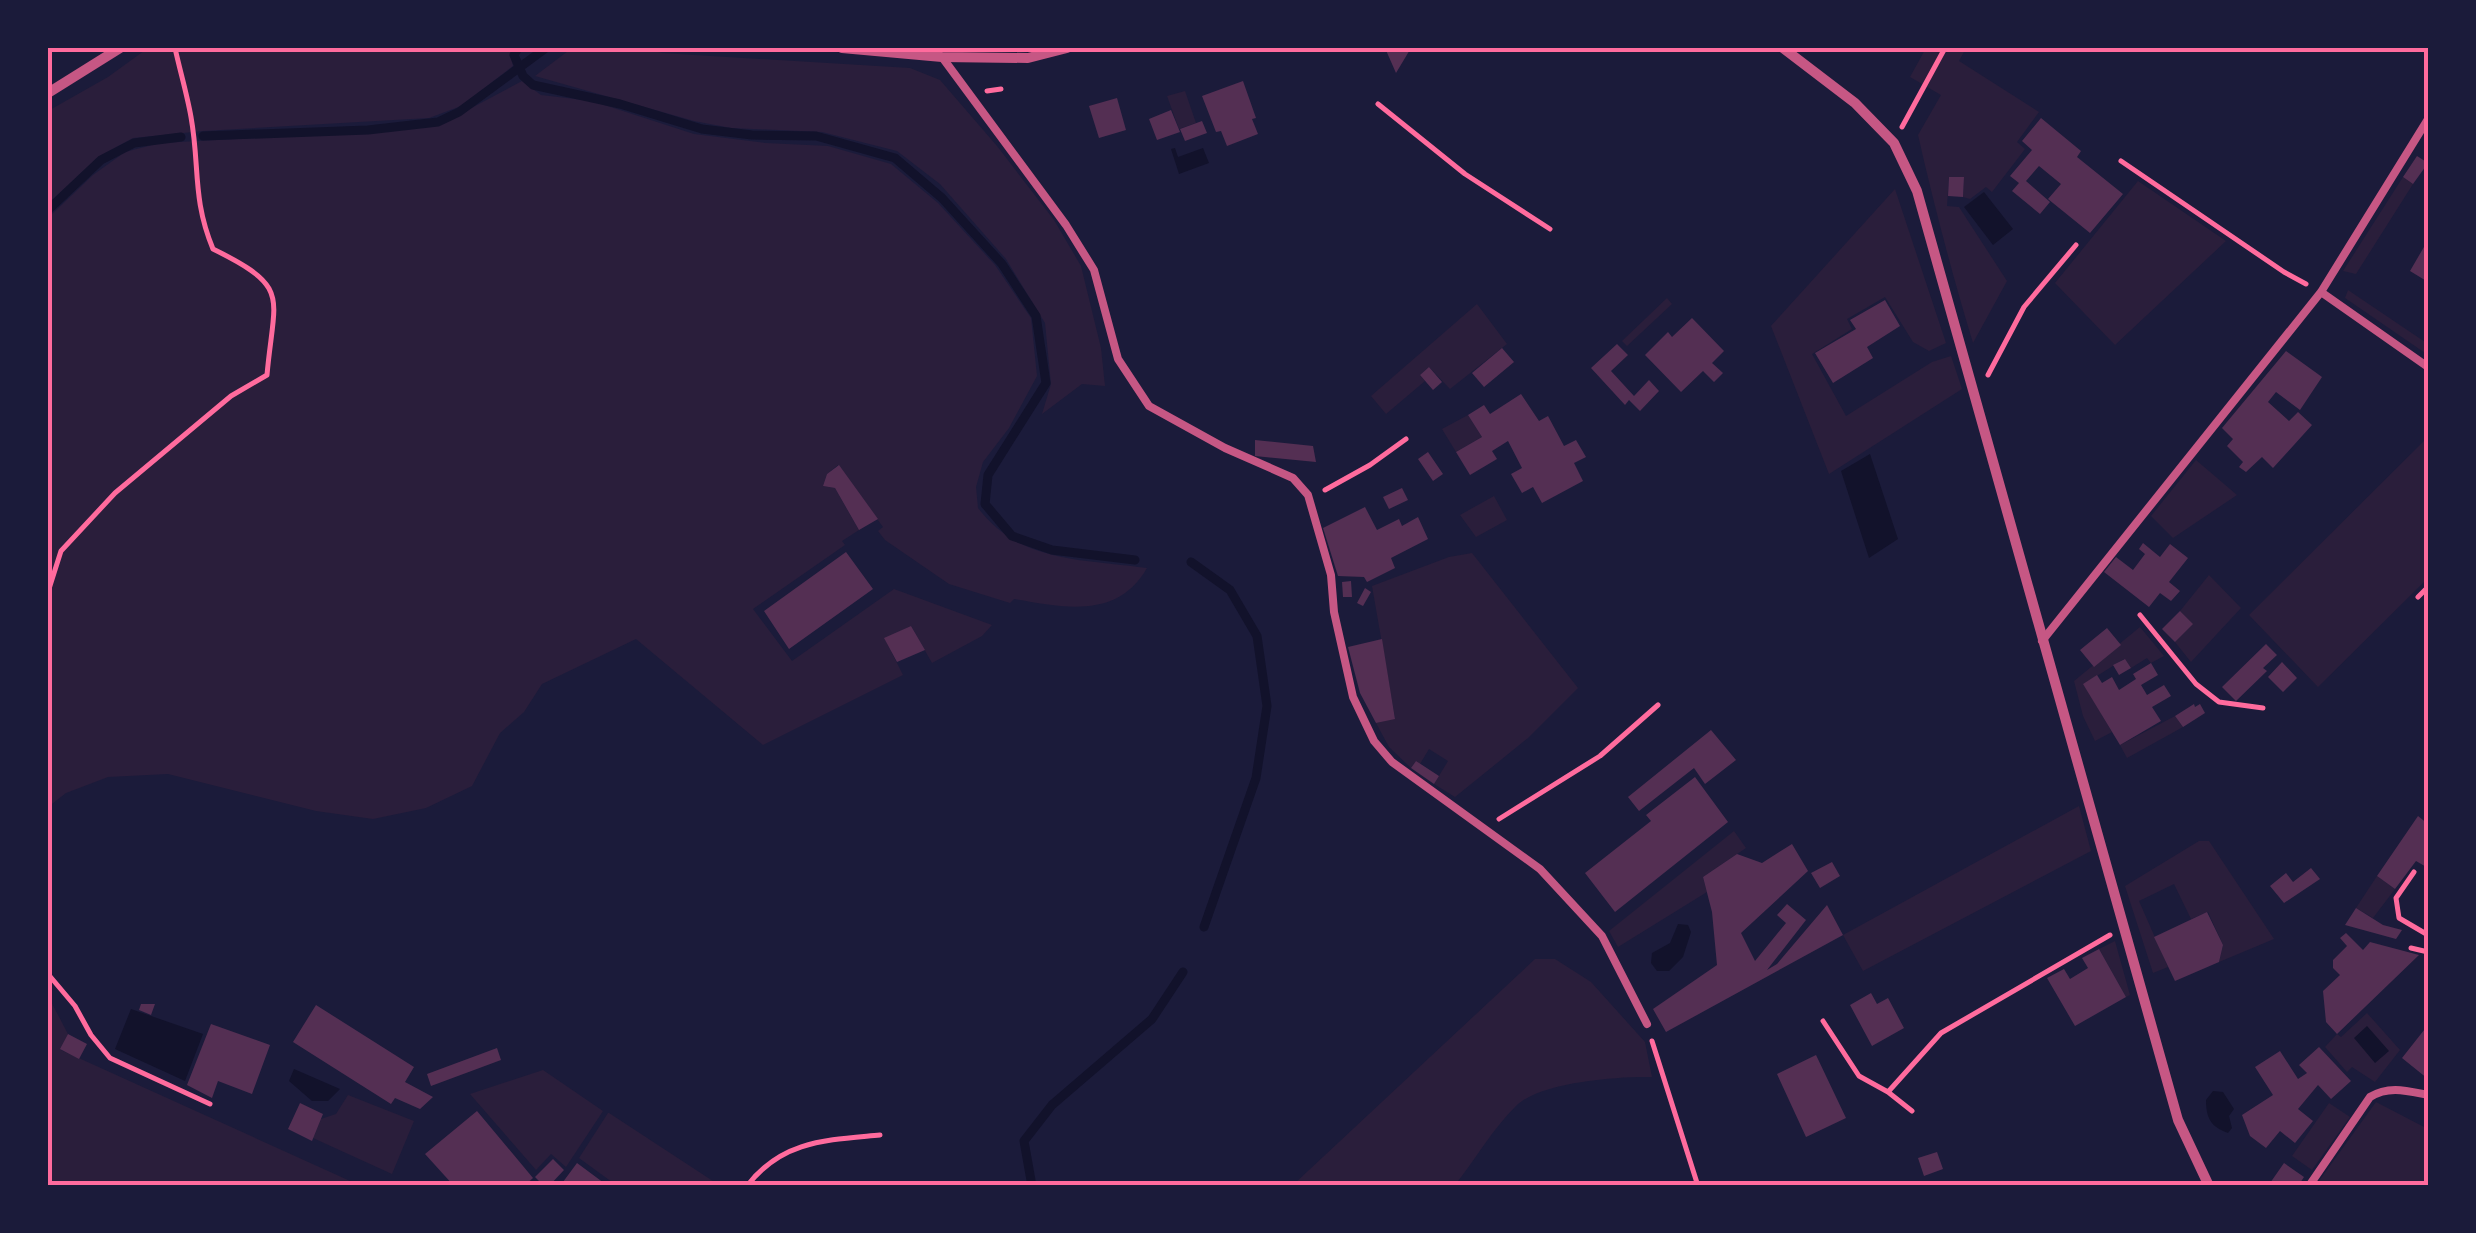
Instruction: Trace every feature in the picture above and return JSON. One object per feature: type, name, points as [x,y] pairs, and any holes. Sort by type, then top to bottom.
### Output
[{"type":"street","points":[[48,93],[120,48]]},
{"type":"street","points":[[842,48],[942,58],[1028,58],[1067,48]]},
{"type":"street","points":[[1783,48],[1855,103],[1894,143],[1918,191],[2178,1120],[2209,1186]]},
{"type":"lane","points":[[942,58],[1066,225],[1094,270],[1118,358],[1149,406],[1225,448],[1293,478],[1308,495],[1331,576],[1334,612],[1353,697],[1374,741],[1392,762],[1540,869],[1602,936],[1647,1024]]},
{"type":"lane","points":[[2042,641],[2321,292],[2428,119]]},
{"type":"lane","points":[[2321,292],[2428,367]]},
{"type":"lane","points":[[2309,1186],[2370,1097],[2382,1090],[2428,1095]]},
{"type":"path","points":[[48,592],[60,552],[115,493],[232,396],[267,375],[275,300],[270,285],[258,275],[212,249],[196,198],[192,120],[174,48]]},
{"type":"path","points":[[1894,143],[1945,48]]},
{"type":"path","points":[[1378,104],[1465,174],[1550,229]]},
{"type":"path","points":[[2122,161],[2284,272],[2321,292]]},
{"type":"path","points":[[1972,387],[1985,384],[2024,307],[2076,244]]},
{"type":"path","points":[[1308,495],[1322,492],[1406,440]]},
{"type":"path","points":[[2418,597],[2428,587]]},
{"type":"path","points":[[2140,615],[2196,684],[2219,702],[2263,708]]},
{"type":"path","points":[[1486,832],[1498,820],[1600,756],[1658,705]]},
{"type":"path","points":[[2414,872],[2396,898],[2399,918],[2428,935]]},
{"type":"path","points":[[1888,1092],[1942,1033],[2125,926]]},
{"type":"path","points":[[2411,948],[2428,952]]},
{"type":"path","points":[[48,974],[110,1058],[210,1104]]},
{"type":"path","points":[[1823,1021],[1858,1076],[1912,1111]]},
{"type":"path","points":[[1647,1024],[1698,1186]]},
{"type":"path","points":[[748,1186],[763,1165],[812,1142],[880,1135]]},
{"type":"shaded area","points":[[148,48],[516,48],[511,58],[513,66],[461,106],[429,118],[133,138],[98,157],[48,204],[48,111],[108,77]]},
{"type":"shaded area","points":[[572,48],[646,48],[662,53],[910,68],[940,80],[1054,220],[1081,266],[1101,348],[1105,386],[1082,384],[1042,414],[1051,384],[1045,323],[1006,259],[940,184],[897,151],[822,132],[731,128],[694,121],[535,76]]},
{"type":"shaded area","points":[[1926,48],[1966,48],[1959,61],[2039,112],[2017,142],[2025,149],[1992,192],[1986,187],[1970,199],[1963,197],[1964,178],[1949,177],[1947,206],[1959,207],[2007,281],[1973,343],[1918,135],[1941,95],[1910,77]]},
{"type":"shaded area","points":[[522,81],[541,95],[592,101],[694,134],[828,146],[891,164],[938,203],[995,265],[1031,318],[1037,376],[1009,428],[983,462],[976,487],[978,508],[995,526],[1033,549],[1076,560],[1147,568],[1121,596],[1089,606],[1014,599],[1010,603],[949,584],[885,540],[878,531],[883,527],[838,465],[827,474],[823,486],[835,488],[859,530],[842,541],[845,545],[753,609],[792,661],[894,589],[992,625],[982,636],[932,663],[911,626],[885,639],[903,675],[763,745],[636,639],[542,684],[524,712],[500,733],[472,786],[426,808],[373,819],[316,811],[168,774],[108,777],[66,793],[48,807],[48,218],[93,175],[125,152],[160,143],[428,126],[447,121]]},
{"type":"shaded area","points":[[1185,91],[1196,123],[1179,129],[1167,96]]},
{"type":"shaded area","points":[[1175,148],[1178,157],[1203,148],[1209,163],[1179,174],[1171,149]]},
{"type":"shaded area","points":[[2403,177],[2413,184],[2356,274],[2343,271]]},
{"type":"shaded area","points":[[2138,181],[2226,241],[2115,345],[2055,283]]},
{"type":"shaded area","points":[[1895,189],[1946,343],[1929,351],[1913,342],[1885,297],[1847,319],[1852,329],[1812,354],[1846,416],[1932,362],[1951,356],[1962,389],[1829,474],[1771,326]]},
{"type":"shaded area","points":[[1984,192],[2013,229],[1993,245],[1964,207]]},
{"type":"shaded area","points":[[2348,290],[2428,344],[2428,355],[2345,298]]},
{"type":"shaded area","points":[[1667,298],[1672,304],[1627,346],[1622,341]]},
{"type":"shaded area","points":[[1477,304],[1507,344],[1450,389],[1429,367],[1420,375],[1425,381],[1386,414],[1371,396]]},
{"type":"shaded area","points":[[1468,415],[1482,437],[1456,452],[1442,429]]},
{"type":"shaded area","points":[[2428,437],[2428,578],[2318,687],[2249,615]]},
{"type":"shaded area","points":[[1870,454],[1898,539],[1869,558],[1841,471]]},
{"type":"shaded area","points":[[2196,460],[2237,495],[2173,538],[2151,516]]},
{"type":"shaded area","points":[[1494,496],[1507,520],[1476,537],[1460,515]]},
{"type":"shaded area","points":[[1472,553],[1578,688],[1528,738],[1455,797],[1434,784],[1448,761],[1429,749],[1420,764],[1416,761],[1411,768],[1389,747],[1376,723],[1395,718],[1372,586],[1449,557]]},
{"type":"shaded area","points":[[2209,575],[2241,608],[2191,662],[2175,642],[2192,624],[2180,611]]},
{"type":"shaded area","points":[[2140,627],[2164,656],[2151,663],[2147,658],[2131,668],[2124,659],[2084,684],[2112,732],[2095,741],[2083,716],[2074,681]]},
{"type":"shaded area","points":[[2175,716],[2183,727],[2127,758],[2120,745]]},
{"type":"shaded area","points":[[2079,806],[2091,851],[1863,971],[1843,935]]},
{"type":"shaded area","points":[[1734,831],[1746,848],[1703,877],[1707,892],[1618,947],[1609,931]]},
{"type":"shaded area","points":[[2199,841],[2209,841],[2274,939],[2219,962],[2223,945],[2208,912],[2191,919],[2174,884],[2139,901],[2168,967],[2153,973],[2125,886]]},
{"type":"shaded area","points":[[2377,876],[2395,889],[2373,918],[2356,908]]},
{"type":"shaded area","points":[[1678,924],[1688,925],[1691,932],[1683,957],[1669,971],[1657,971],[1651,963],[1652,953],[1670,943]]},
{"type":"shaded area","points":[[2115,941],[2130,995],[2126,997],[2099,949]]},
{"type":"shaded area","points":[[1535,959],[1555,959],[1591,982],[1645,1042],[1652,1077],[1581,1082],[1528,1097],[1500,1124],[1455,1185],[1293,1185]]},
{"type":"shaded area","points":[[48,996],[68,1034],[61,1050],[359,1185],[48,1185]]},
{"type":"shaded area","points":[[131,1009],[203,1034],[185,1081],[115,1049]]},
{"type":"shaded area","points":[[2367,1013],[2400,1050],[2375,1082],[2352,1067],[2347,1072],[2325,1047]]},
{"type":"shaded area","points":[[2367,1026],[2389,1051],[2375,1063],[2354,1038]]},
{"type":"shaded area","points":[[294,1069],[340,1089],[328,1101],[312,1101],[289,1081]]},
{"type":"shaded area","points":[[543,1070],[603,1111],[566,1167],[551,1154],[536,1170],[470,1094]]},
{"type":"shaded area","points":[[2213,1091],[2223,1092],[2234,1109],[2229,1116],[2232,1128],[2228,1133],[2208,1117],[2206,1100]]},
{"type":"shaded area","points":[[348,1095],[414,1121],[392,1174],[313,1138],[321,1119],[336,1114]]},
{"type":"shaded area","points":[[2376,1102],[2428,1129],[2428,1185],[2316,1185]]},
{"type":"shaded area","points":[[2329,1103],[2350,1117],[2312,1170],[2292,1156]]},
{"type":"shaded area","points":[[608,1113],[719,1185],[616,1185],[579,1158]]},
{"type":"building","points":[[1385,48],[1411,48],[1396,73]]},
{"type":"building","points":[[1243,81],[1258,134],[1227,146],[1221,131],[1216,132],[1202,96]]},
{"type":"building","points":[[1117,98],[1126,130],[1099,138],[1089,106]]},
{"type":"building","points":[[1171,110],[1180,132],[1157,140],[1149,119]]},
{"type":"building","points":[[2041,118],[2081,151],[2077,157],[2123,194],[2090,233],[2048,199],[2061,184],[2039,166],[2026,181],[2050,202],[2040,214],[2012,191],[2019,183],[2010,176],[2032,150],[2022,141]]},
{"type":"building","points":[[1202,121],[1207,133],[1185,141],[1180,129]]},
{"type":"building","points":[[2417,156],[2428,163],[2413,184],[2403,177]]},
{"type":"building","points":[[1949,177],[1964,177],[1963,197],[1948,196]]},
{"type":"building","points":[[2428,240],[2428,282],[2410,271]]},
{"type":"building","points":[[1885,300],[1900,326],[1867,347],[1873,358],[1833,383],[1815,353],[1856,329],[1850,320]]},
{"type":"building","points":[[1692,318],[1724,351],[1712,363],[1723,373],[1714,382],[1703,371],[1681,392],[1645,355],[1668,332],[1672,337]]},
{"type":"building","points":[[1617,344],[1628,355],[1611,371],[1634,396],[1649,380],[1659,391],[1640,411],[1629,400],[1625,405],[1591,368]]},
{"type":"building","points":[[1502,348],[1514,362],[1484,387],[1472,373]]},
{"type":"building","points":[[2286,351],[2322,377],[2300,410],[2276,392],[2268,402],[2289,421],[2298,412],[2312,425],[2273,468],[2262,457],[2246,472],[2239,467],[2243,462],[2227,446],[2233,439],[2222,428]]},
{"type":"building","points":[[1429,367],[1442,382],[1433,390],[1420,375]]},
{"type":"building","points":[[1521,394],[1539,421],[1548,416],[1564,446],[1576,440],[1586,457],[1574,463],[1583,481],[1542,503],[1533,487],[1522,493],[1511,474],[1522,468],[1508,441],[1492,451],[1497,459],[1470,475],[1456,452],[1482,437],[1468,415],[1484,405],[1490,414]]},
{"type":"building","points":[[1255,440],[1313,446],[1316,462],[1255,456]]},
{"type":"building","points":[[1428,452],[1443,474],[1433,481],[1418,459]]},
{"type":"building","points":[[839,465],[878,519],[859,530],[835,488],[823,486],[827,474]]},
{"type":"building","points":[[1402,488],[1408,500],[1389,509],[1383,497]]},
{"type":"building","points":[[1365,507],[1377,530],[1399,519],[1402,526],[1418,517],[1428,539],[1391,558],[1395,568],[1367,582],[1364,577],[1338,576],[1323,528]]},
{"type":"building","points":[[2143,543],[2160,557],[2170,544],[2188,558],[2169,582],[2180,591],[2171,601],[2160,593],[2149,607],[2104,572],[2116,557],[2133,570],[2145,554],[2139,549]]},
{"type":"building","points":[[846,552],[873,589],[789,649],[764,611]]},
{"type":"building","points":[[1351,581],[1352,597],[1343,597],[1342,582]]},
{"type":"building","points":[[1365,588],[1371,592],[1363,606],[1357,603]]},
{"type":"building","points":[[2180,611],[2193,624],[2175,642],[2162,629]]},
{"type":"building","points":[[911,626],[925,650],[897,662],[884,638]]},
{"type":"building","points":[[2107,628],[2121,645],[2094,667],[2080,650]]},
{"type":"building","points":[[1382,639],[1395,719],[1376,723],[1360,693],[1348,647]]},
{"type":"building","points":[[2266,644],[2277,655],[2263,668],[2267,671],[2236,701],[2222,687]]},
{"type":"building","points":[[2125,659],[2131,668],[2119,675],[2113,665]]},
{"type":"building","points":[[2282,662],[2297,678],[2283,692],[2268,677]]},
{"type":"building","points":[[2151,663],[2158,675],[2141,685],[2147,695],[2164,685],[2171,696],[2152,707],[2161,721],[2120,745],[2083,684],[2097,675],[2102,683],[2112,677],[2119,690],[2136,679],[2133,674]]},
{"type":"building","points":[[2200,704],[2205,713],[2183,727],[2175,716]]},
{"type":"building","points":[[1711,730],[1736,760],[1705,784],[1694,768],[1639,811],[1628,797]]},
{"type":"building","points":[[1416,761],[1439,776],[1434,784],[1411,768]]},
{"type":"building","points":[[1695,777],[1728,822],[1615,912],[1585,873],[1651,821],[1646,815]]},
{"type":"building","points":[[2418,816],[2428,824],[2428,868],[2416,861],[2395,889],[2377,876]]},
{"type":"building","points":[[1792,844],[1808,871],[1741,933],[1755,961],[1786,923],[1777,915],[1787,904],[1806,920],[1767,970],[1777,964],[1827,905],[1843,935],[1666,1032],[1653,1009],[1717,965],[1712,912],[1703,877],[1737,854],[1762,863]]},
{"type":"building","points":[[1832,862],[1840,876],[1820,888],[1811,873]]},
{"type":"building","points":[[2311,868],[2320,879],[2284,903],[2270,886],[2286,873],[2293,882]]},
{"type":"building","points":[[2356,908],[2383,925],[2402,930],[2396,939],[2345,925]]},
{"type":"building","points":[[2207,912],[2223,945],[2219,962],[2175,981],[2154,937]]},
{"type":"building","points":[[2346,933],[2363,950],[2370,942],[2419,955],[2337,1034],[2326,1022],[2323,991],[2340,975],[2333,968],[2333,960],[2347,946],[2340,938]]},
{"type":"building","points":[[2099,949],[2126,997],[2075,1026],[2047,978],[2064,969],[2070,979],[2088,968],[2082,958]]},
{"type":"building","points":[[1871,993],[1877,1004],[1888,998],[1904,1028],[1872,1046],[1850,1005]]},
{"type":"building","points":[[141,1004],[155,1004],[151,1015],[139,1010]]},
{"type":"building","points":[[316,1005],[414,1067],[405,1082],[433,1097],[420,1109],[395,1098],[391,1104],[293,1042]]},
{"type":"building","points":[[211,1024],[270,1045],[252,1094],[218,1081],[212,1098],[187,1085]]},
{"type":"building","points":[[2428,1025],[2428,1079],[2402,1058]]},
{"type":"building","points":[[68,1034],[87,1044],[79,1059],[60,1049]]},
{"type":"building","points":[[2319,1047],[2351,1081],[2331,1099],[2318,1085],[2298,1109],[2313,1121],[2295,1143],[2280,1131],[2266,1148],[2250,1136],[2242,1115],[2273,1095],[2255,1067],[2280,1051],[2298,1079],[2307,1073],[2299,1065]]},
{"type":"building","points":[[497,1048],[501,1060],[431,1086],[427,1074]]},
{"type":"building","points":[[1816,1055],[1846,1118],[1806,1137],[1777,1074]]},
{"type":"building","points":[[300,1103],[323,1114],[312,1141],[288,1129]]},
{"type":"building","points":[[477,1111],[533,1178],[524,1186],[454,1186],[425,1154]]},
{"type":"building","points":[[1937,1152],[1943,1169],[1924,1176],[1918,1158]]},
{"type":"building","points":[[553,1159],[564,1170],[549,1186],[544,1186],[535,1177]]},
{"type":"building","points":[[577,1163],[608,1186],[560,1186]]},
{"type":"building","points":[[2284,1163],[2304,1177],[2298,1186],[2268,1186]]},
{"type":"waterway","points":[[518,48],[514,55],[523,76],[533,85],[620,104],[702,129],[816,136],[895,158],[942,198],[1002,264],[1036,316],[1046,383],[988,475],[985,504],[1012,536],[1052,550],[1135,560]]},
{"type":"waterway","points":[[203,136],[368,130],[438,122],[459,112],[546,48]]},
{"type":"waterway","points":[[48,210],[101,160],[134,143],[181,137]]},
{"type":"waterway","points":[[1191,562],[1230,590],[1257,636],[1267,706],[1256,778],[1204,927]]},
{"type":"waterway","points":[[1032,1186],[1024,1141],[1052,1105],[1152,1019],[1183,972]]}]
